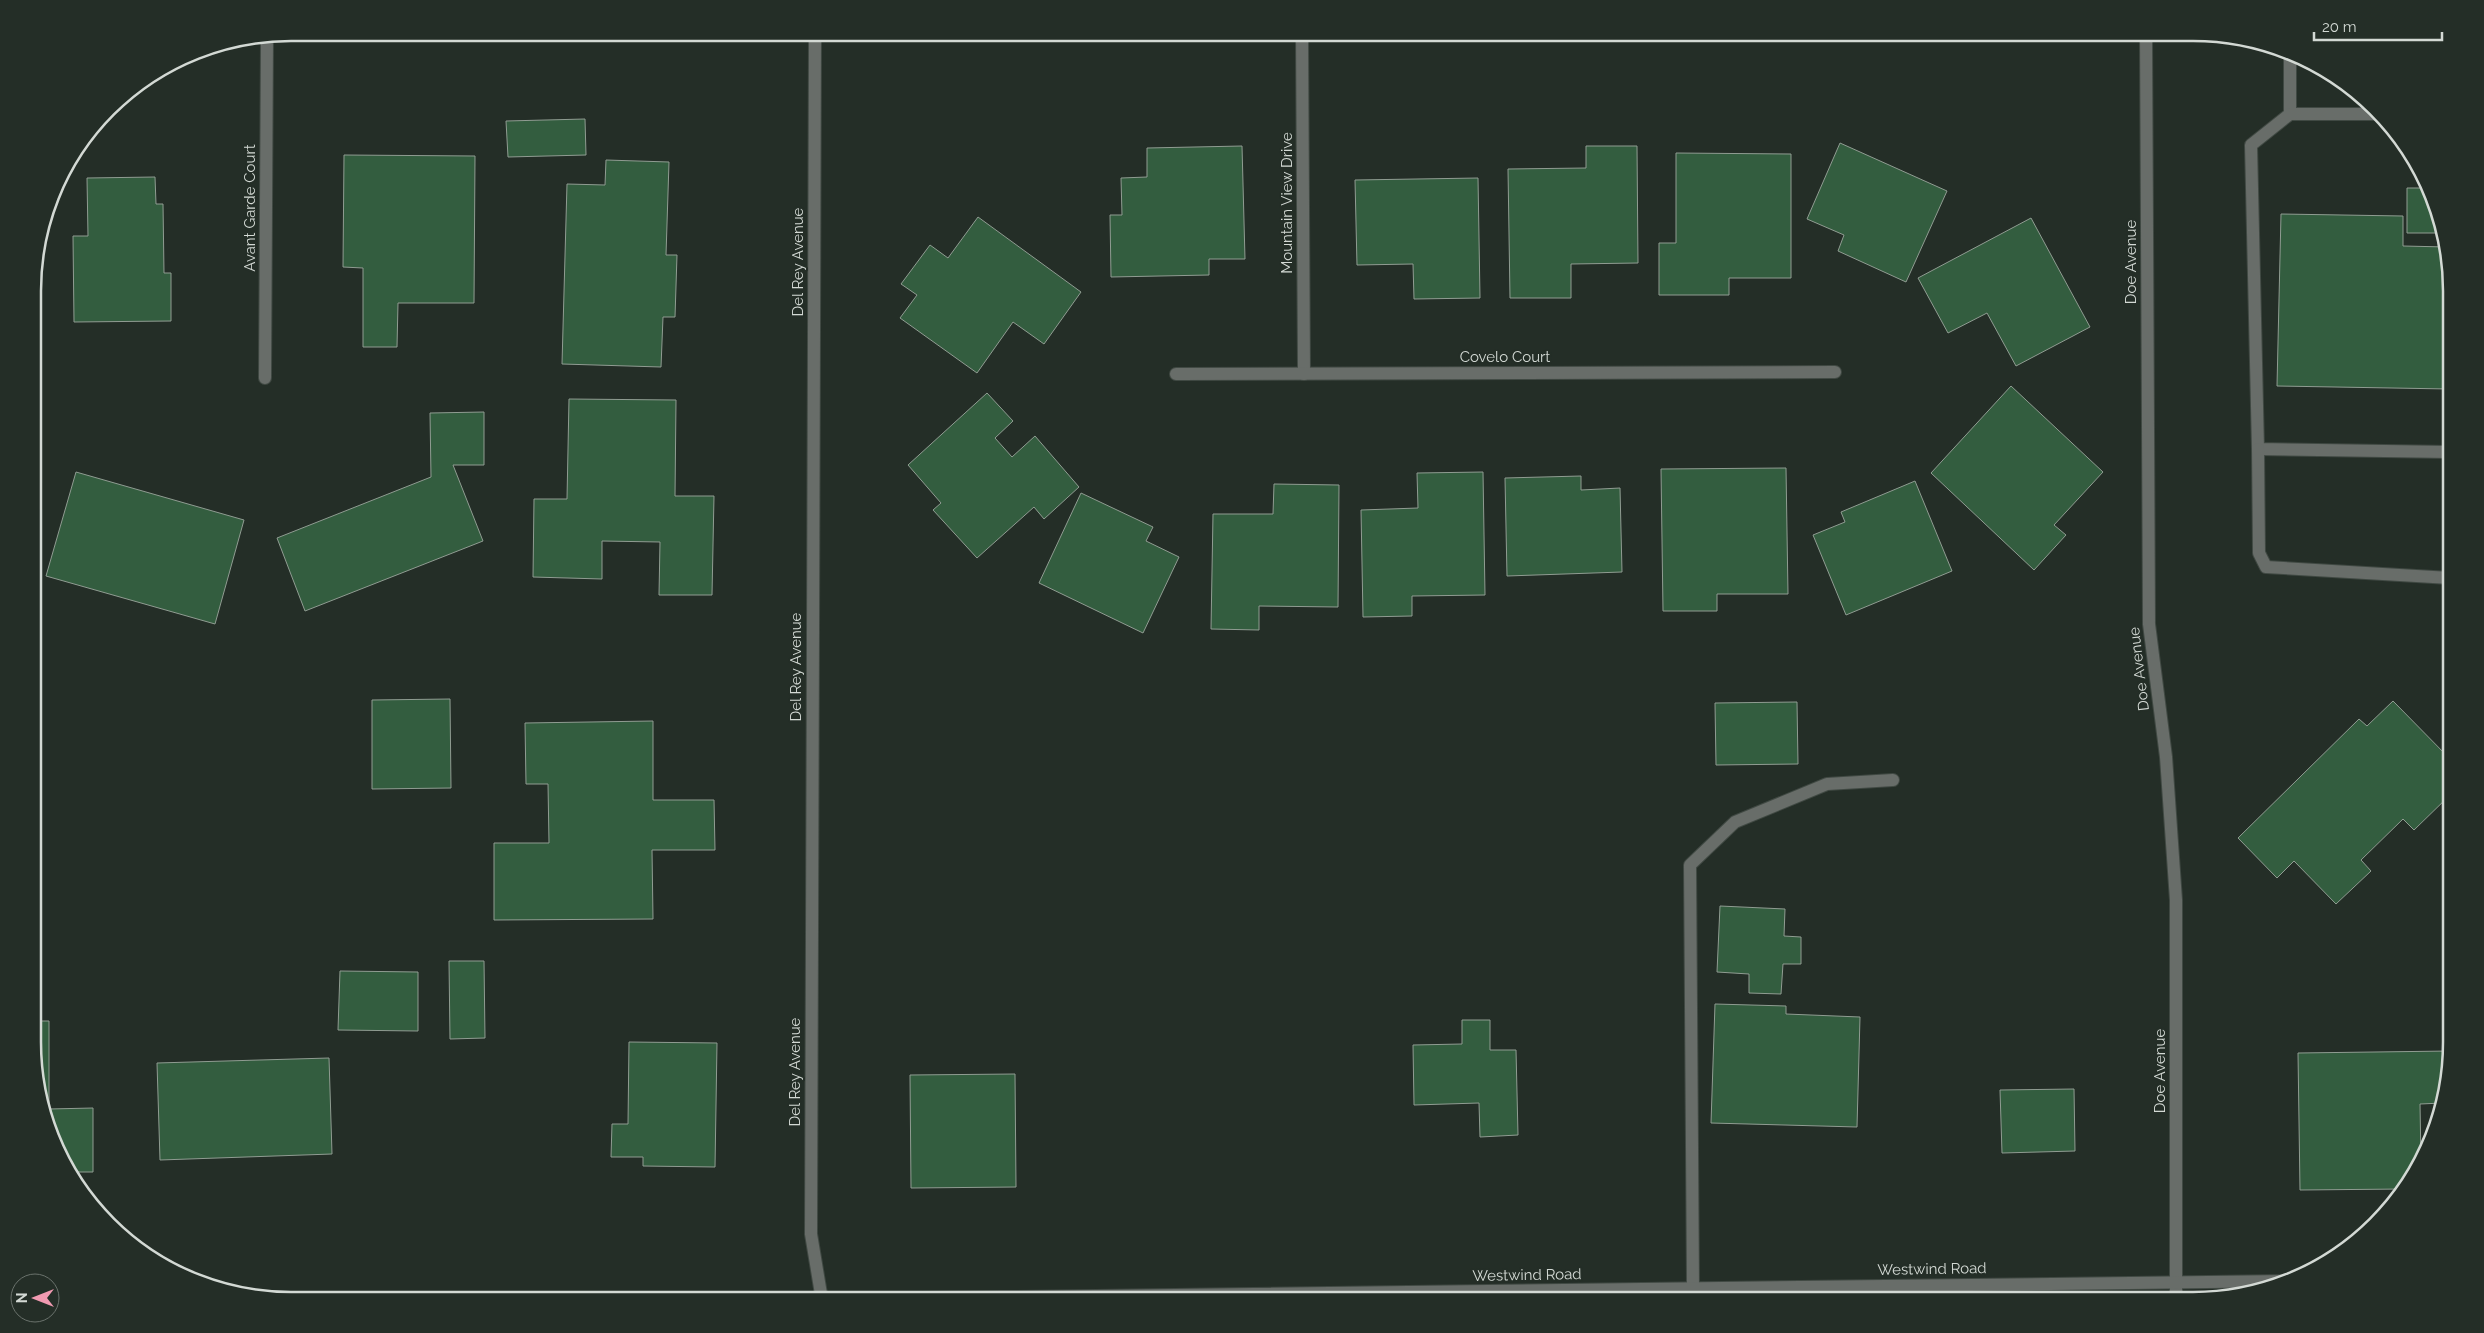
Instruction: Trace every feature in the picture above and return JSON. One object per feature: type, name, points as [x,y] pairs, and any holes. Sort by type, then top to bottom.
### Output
[{"type":"street","name":"Del Rey Avenue","points":[[814,41],[811,1234],[821,1292]]},
{"type":"street","name":"Mountain View Drive","points":[[1302,41],[1304,374]]},
{"type":"street","name":"Doe Avenue","points":[[2146,41],[2149,624],[2166,756],[2176,900],[2176,1292]]},
{"type":"street","name":"Avant Garde Court","points":[[265,378],[267,43]]},
{"type":"street","points":[[2290,61],[2290,114]]},
{"type":"street","points":[[2368,114],[2290,114],[2251,144],[2258,448],[2258,553],[2266,567],[2443,578]]},
{"type":"street","name":"Covelo Court","points":[[1176,374],[1835,372]]},
{"type":"street","points":[[2258,448],[2443,452]]},
{"type":"street","points":[[1693,1288],[1690,865],[1735,822],[1827,784],[1893,780]]},
{"type":"street","name":"Westwind Road","points":[[1403,1292],[2259,1282]]},
{"type":"building","points":[[585,119],[586,155],[508,157],[506,121]]},
{"type":"building","points":[[1840,143],[1947,191],[1906,282],[1838,251],[1844,235],[1807,219]]},
{"type":"building","points":[[1242,146],[1245,259],[1209,259],[1209,275],[1111,277],[1110,215],[1122,215],[1121,178],[1147,177],[1147,148]]},
{"type":"building","points":[[1586,146],[1637,146],[1638,263],[1571,264],[1571,298],[1510,298],[1508,169],[1586,168]]},
{"type":"building","points":[[1676,153],[1791,154],[1791,278],[1729,278],[1729,295],[1659,295],[1659,243],[1676,243]]},
{"type":"building","points":[[344,155],[475,156],[474,303],[398,303],[397,347],[363,347],[363,268],[343,267]]},
{"type":"building","points":[[606,160],[669,162],[666,255],[677,255],[675,317],[663,317],[661,367],[562,364],[567,184],[605,185]]},
{"type":"building","points":[[155,177],[156,204],[163,204],[164,273],[171,273],[171,321],[74,322],[73,236],[88,236],[87,178]]},
{"type":"building","points":[[1478,178],[1480,298],[1414,299],[1413,264],[1357,265],[1355,180]]},
{"type":"building","points":[[2407,188],[2420,188],[2436,233],[2407,233]]},
{"type":"building","points":[[2281,214],[2403,216],[2403,246],[2439,247],[2443,291],[2443,389],[2277,386]]},
{"type":"building","points":[[978,217],[1081,292],[1044,344],[1013,322],[977,373],[900,318],[917,295],[901,284],[930,245],[948,258]]},
{"type":"building","points":[[2031,218],[2090,327],[2016,366],[1987,313],[1948,333],[1918,278]]},
{"type":"building","points":[[2011,386],[2103,472],[2054,525],[2066,535],[2034,570],[1931,473]]},
{"type":"building","points":[[987,393],[1013,421],[995,438],[1012,457],[1035,436],[1079,487],[1044,519],[1034,507],[977,558],[933,510],[941,503],[908,465]]},
{"type":"building","points":[[569,399],[676,400],[675,496],[714,496],[712,595],[659,595],[660,542],[602,541],[602,579],[533,577],[534,499],[567,499]]},
{"type":"building","points":[[484,412],[484,465],[453,465],[483,541],[305,611],[277,538],[431,477],[430,413]]},
{"type":"building","points":[[1786,468],[1788,594],[1717,594],[1717,611],[1663,611],[1661,469]]},
{"type":"building","points":[[76,472],[244,520],[215,624],[46,576]]},
{"type":"building","points":[[1483,472],[1485,595],[1412,596],[1412,616],[1363,617],[1361,510],[1418,508],[1417,473]]},
{"type":"building","points":[[1581,476],[1581,490],[1620,488],[1622,572],[1507,576],[1505,478]]},
{"type":"building","points":[[1915,481],[1952,571],[1846,615],[1813,535],[1845,522],[1841,512]]},
{"type":"building","points":[[1274,484],[1339,485],[1338,607],[1259,606],[1259,630],[1211,629],[1213,514],[1273,514]]},
{"type":"building","points":[[1081,493],[1153,527],[1146,541],[1179,557],[1143,633],[1039,583]]},
{"type":"building","points":[[450,699],[451,788],[372,789],[372,700]]},
{"type":"building","points":[[2393,701],[2443,752],[2443,802],[2414,830],[2403,819],[2361,860],[2371,871],[2336,904],[2294,861],[2277,878],[2238,838],[2359,719],[2367,726]]},
{"type":"building","points":[[1797,702],[1798,764],[1716,765],[1715,703]]},
{"type":"building","points":[[653,721],[653,800],[714,800],[715,850],[652,850],[653,919],[494,920],[494,843],[549,843],[548,784],[526,784],[525,723]]},
{"type":"building","points":[[1720,906],[1785,909],[1784,936],[1801,937],[1801,964],[1783,964],[1781,994],[1749,993],[1749,974],[1717,972]]},
{"type":"building","points":[[449,961],[484,961],[485,1038],[450,1039]]},
{"type":"building","points":[[340,971],[418,972],[418,1031],[338,1030]]},
{"type":"building","points":[[1715,1004],[1786,1006],[1786,1014],[1860,1017],[1857,1127],[1711,1123]]},
{"type":"building","points":[[1462,1020],[1490,1020],[1490,1050],[1516,1050],[1518,1135],[1480,1137],[1479,1103],[1414,1105],[1413,1045],[1462,1044]]},
{"type":"building","points":[[41,1021],[49,1021],[49,1102],[43,1074]]},
{"type":"building","points":[[629,1042],[717,1043],[715,1167],[643,1166],[643,1157],[611,1157],[612,1124],[628,1124]]},
{"type":"building","points":[[2442,1051],[2441,1074],[2435,1103],[2420,1104],[2421,1144],[2395,1189],[2300,1190],[2298,1053]]},
{"type":"building","points":[[329,1058],[332,1154],[160,1160],[157,1063]]},
{"type":"building","points":[[1015,1074],[1016,1187],[911,1188],[910,1075]]},
{"type":"building","points":[[2074,1089],[2075,1151],[2002,1153],[2000,1090]]},
{"type":"building","points":[[93,1108],[93,1172],[78,1172],[60,1137],[51,1109]]}]
